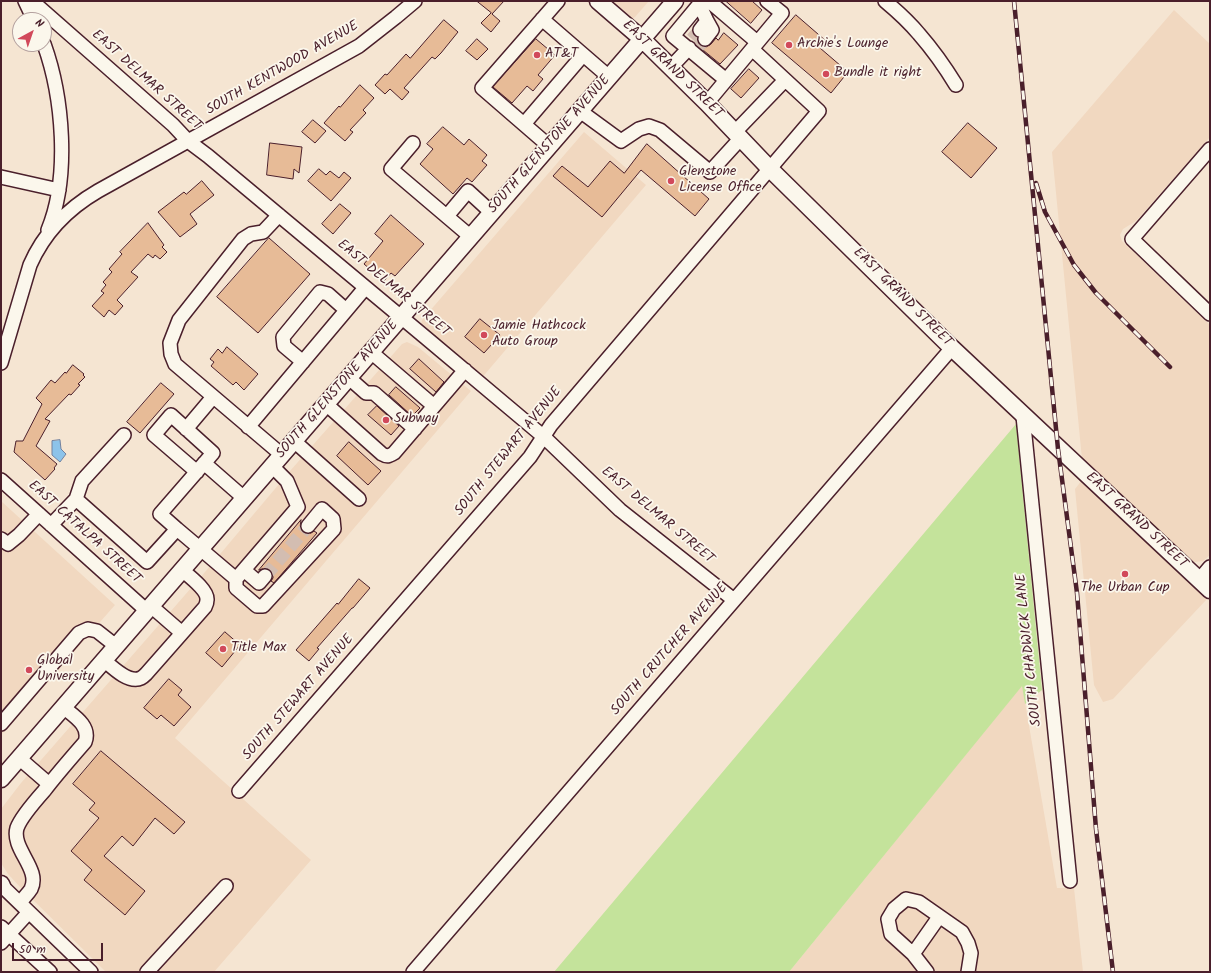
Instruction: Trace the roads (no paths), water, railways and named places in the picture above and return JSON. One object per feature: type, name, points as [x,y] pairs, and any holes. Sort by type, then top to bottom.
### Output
[{"type":"main road","name":"EAST GRAND STREET","points":[[598,1],[642,39],[707,102],[770,169],[952,348],[1205,585]]},
{"type":"main road","name":"SOUTH GLENSTONE AVENUE","points":[[3,772],[19,758],[675,1]]},
{"type":"street","points":[[25,1],[30,12]]},
{"type":"street","name":"EAST DELMAR STREET","points":[[32,1],[173,125],[188,141],[208,156],[544,437],[620,510],[734,600]]},
{"type":"street","name":"SOUTH KENTWOOD AVENUE","points":[[44,239],[64,216],[87,197],[359,46],[415,1]]},
{"type":"street","points":[[549,146],[482,88],[558,1]]},
{"type":"street","points":[[707,102],[782,13],[767,1]]},
{"type":"street","points":[[885,1],[919,33],[956,85]]},
{"type":"street","points":[[580,111],[621,141],[639,129],[649,126],[660,130],[710,172],[738,135],[785,80],[754,46],[703,2]]},
{"type":"street","points":[[703,2],[673,36],[696,40],[726,80]]},
{"type":"street","points":[[671,67],[696,40],[703,2]]},
{"type":"street","points":[[662,16],[678,30]]},
{"type":"street","points":[[542,19],[609,77]]},
{"type":"street","points":[[1,177],[59,190],[61,149],[59,109],[52,71],[46,52]]},
{"type":"street","points":[[524,124],[583,55]]},
{"type":"street","name":"SOUTH STEWART AVENUE","points":[[239,791],[530,457],[551,425],[819,111],[785,80]]},
{"type":"street","points":[[414,144],[391,169],[471,237]]},
{"type":"street","points":[[1210,150],[1132,239],[1210,314]]},
{"type":"street","name":"SOUTH KENTWOOD AVENUE","points":[[1,363],[30,266],[44,239],[53,215],[59,190]]},
{"type":"street","points":[[447,216],[468,192],[492,213]]},
{"type":"street","points":[[279,216],[263,232],[251,234],[243,239],[179,320],[170,344],[171,354],[175,364],[248,427],[277,461],[298,507],[311,523],[322,509],[333,519],[334,529],[263,606],[257,606],[236,588],[240,575],[298,507]]},
{"type":"street","points":[[248,427],[365,288]]},
{"type":"street","points":[[303,362],[284,346],[283,337],[320,292],[328,294],[346,310]]},
{"type":"street","name":"SOUTH CRUTCHER AVENUE","points":[[413,972],[952,348]]},
{"type":"street","points":[[371,352],[434,406]]},
{"type":"street","points":[[326,404],[382,454],[390,456],[465,370]]},
{"type":"street","points":[[349,378],[366,393],[374,393],[415,429]]},
{"type":"street","points":[[186,429],[213,397]]},
{"type":"street","points":[[244,498],[200,468],[154,435],[171,415],[213,453],[200,468],[160,514],[201,548],[240,575],[259,583],[265,576]]},
{"type":"street","name":"SOUTH CHADWICK LANE","points":[[1023,416],[1070,881]]},
{"type":"street","points":[[51,525],[76,499],[82,480],[124,435]]},
{"type":"street","points":[[294,441],[359,499]]},
{"type":"street","name":"EAST CATALPA STREET","points":[[1,480],[51,525],[149,608],[182,633]]},
{"type":"street","points":[[76,499],[147,562],[177,529]]},
{"type":"street","points":[[3,545],[19,535],[39,514]]},
{"type":"street","points":[[1205,585],[1210,567]]},
{"type":"street","points":[[104,660],[123,675],[132,679],[140,679],[205,607],[208,599],[205,593],[182,570]]},
{"type":"street","points":[[1,724],[79,633],[88,629],[97,631],[116,646]]},
{"type":"street","points":[[20,903],[31,889],[34,880],[17,843],[17,829],[34,802],[85,742],[87,736],[86,729],[82,723],[63,707]]},
{"type":"street","points":[[19,758],[49,784]]},
{"type":"street","points":[[1,885],[83,969]]},
{"type":"street","points":[[147,972],[226,886]]},
{"type":"street","points":[[927,972],[913,954],[891,934],[888,919],[894,909],[906,899],[919,902],[962,932],[971,953],[968,972]]},
{"type":"street","points":[[29,912],[4,935],[50,972]]},
{"type":"street","points":[[913,954],[939,917]]},
{"type":"water","points":[[60,440],[61,449],[66,454],[60,462],[52,455],[52,441]]},
{"type":"tunnel","points":[[692,39],[700,30]]},
{"type":"tunnel","points":[[697,48],[705,39]]},
{"type":"tunnel","points":[[265,576],[308,526]]},
{"type":"railway","points":[[1014,1],[1058,449],[1077,593],[1096,829],[1113,972]]},
{"type":"railway","points":[[1036,183],[1045,212],[1074,265],[1096,293],[1170,367]]},
{"type":"place","name":"Archie's Lounge","points":[[789,45]]},
{"type":"place","name":"AT&T","points":[[537,55]]},
{"type":"place","name":"Bundle it right","points":[[826,74]]},
{"type":"place","name":"Glenstone License Office","points":[[671,181]]},
{"type":"place","name":"Jamie Hathcock Auto Group","points":[[484,335]]},
{"type":"place","name":"Subway","points":[[386,420]]},
{"type":"place","name":"The Urban Cup","points":[[1125,574]]},
{"type":"place","name":"Title Max","points":[[223,649]]},
{"type":"place","name":"Global University","points":[[29,670]]}]
